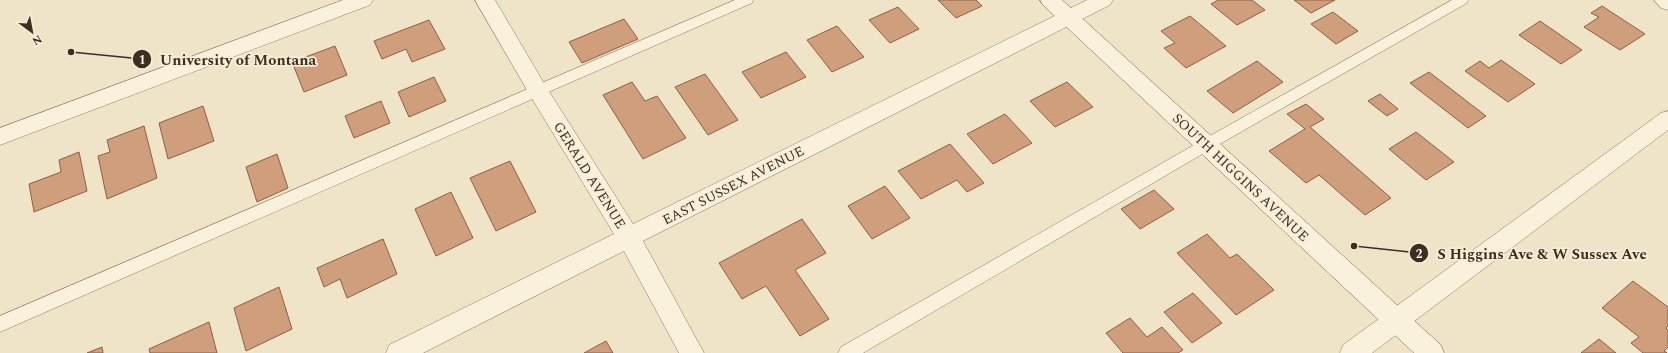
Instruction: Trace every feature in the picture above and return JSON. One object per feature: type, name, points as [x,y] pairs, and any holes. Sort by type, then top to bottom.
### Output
[{"type":"street","points":[[0,136],[363,0]]},
{"type":"street","name":"GERALD AVENUE","points":[[485,0],[538,91],[629,238],[692,353]]},
{"type":"street","name":"SOUTH HIGGINS AVENUE","points":[[1050,0],[1432,353]]},
{"type":"street","name":"EAST SUSSEX AVENUE","points":[[398,353],[1104,0]]},
{"type":"street","points":[[1664,0],[1668,3]]},
{"type":"street","points":[[1352,353],[1668,119]]},
{"type":"lane","points":[[0,324],[747,0]]},
{"type":"lane","points":[[847,353],[1206,145],[1462,0]]},
{"type":"building","points":[[938,0],[976,0],[982,6],[956,18]]},
{"type":"building","points":[[1218,0],[1252,0],[1265,10],[1237,25],[1211,4]]},
{"type":"building","points":[[1294,0],[1335,0],[1311,13]]},
{"type":"building","points":[[1602,6],[1645,34],[1620,50],[1584,27],[1599,17],[1591,13]]},
{"type":"building","points":[[898,7],[919,29],[890,43],[869,20]]},
{"type":"building","points":[[1333,12],[1358,31],[1336,44],[1311,24]]},
{"type":"building","points":[[1190,16],[1226,46],[1186,68],[1164,48],[1175,43],[1161,31]]},
{"type":"building","points":[[624,19],[638,39],[582,63],[569,42]]},
{"type":"building","points":[[429,20],[445,49],[412,62],[406,49],[382,59],[374,41]]},
{"type":"building","points":[[1540,21],[1582,50],[1561,64],[1519,35]]},
{"type":"building","points":[[837,26],[864,57],[832,72],[807,40]]},
{"type":"building","points":[[335,46],[347,75],[304,92],[292,62]]},
{"type":"building","points":[[786,52],[806,77],[761,98],[742,72]]},
{"type":"building","points":[[1501,60],[1535,84],[1508,102],[1465,71],[1480,61],[1489,68]]},
{"type":"building","points":[[1257,61],[1283,82],[1233,113],[1207,91]]},
{"type":"building","points":[[1429,72],[1486,116],[1468,128],[1410,83]]},
{"type":"building","points":[[705,74],[738,120],[708,135],[675,87]]},
{"type":"building","points":[[434,77],[446,101],[409,117],[398,92]]},
{"type":"building","points":[[632,82],[645,101],[657,96],[686,138],[643,159],[603,95]]},
{"type":"building","points":[[1067,82],[1093,107],[1055,127],[1030,101]]},
{"type":"building","points":[[1380,94],[1398,109],[1387,116],[1368,101]]},
{"type":"building","points":[[381,101],[390,123],[354,138],[345,116]]},
{"type":"building","points":[[1306,104],[1324,119],[1310,127],[1391,198],[1365,215],[1319,175],[1306,183],[1269,151],[1305,129],[1287,114]]},
{"type":"building","points":[[203,106],[214,141],[168,159],[159,123]]},
{"type":"building","points":[[1005,114],[1032,143],[993,164],[967,134]]},
{"type":"building","points":[[144,126],[157,178],[107,199],[98,156],[110,152],[107,140]]},
{"type":"building","points":[[1416,132],[1454,162],[1426,180],[1389,149]]},
{"type":"building","points":[[950,144],[984,183],[967,192],[957,180],[921,199],[898,171]]},
{"type":"building","points":[[79,152],[87,191],[34,212],[29,184],[61,172],[59,160]]},
{"type":"building","points":[[277,154],[288,188],[257,202],[246,167]]},
{"type":"building","points":[[510,161],[536,212],[496,231],[470,178]]},
{"type":"building","points":[[885,186],[910,218],[872,239],[848,206]]},
{"type":"building","points":[[1154,190],[1174,209],[1140,229],[1121,209]]},
{"type":"building","points":[[451,192],[473,238],[436,256],[415,209]]},
{"type":"building","points":[[802,219],[826,253],[795,270],[829,319],[800,336],[766,286],[742,299],[719,263]]},
{"type":"building","points":[[1207,234],[1230,258],[1237,254],[1274,290],[1236,315],[1177,253]]},
{"type":"building","points":[[383,239],[397,274],[347,298],[340,279],[324,287],[317,268]]},
{"type":"building","points":[[1633,281],[1668,307],[1668,326],[1666,328],[1668,330],[1668,347],[1664,351],[1667,353],[1643,353],[1631,343],[1639,337],[1602,308]]},
{"type":"building","points":[[279,287],[292,329],[246,351],[234,308]]},
{"type":"building","points":[[1193,293],[1222,323],[1192,343],[1164,312]]},
{"type":"building","points":[[1130,318],[1147,337],[1162,327],[1183,350],[1178,353],[1123,353],[1106,333]]},
{"type":"building","points":[[209,322],[217,353],[150,353],[149,349]]},
{"type":"building","points":[[1599,339],[1616,353],[1581,353]]},
{"type":"building","points":[[606,341],[613,353],[584,353]]},
{"type":"building","points":[[102,347],[103,353],[87,353]]},
{"type":"place","name":"University of Montana","points":[[71,52]]},
{"type":"place","name":"S Higgins Ave & W Sussex Ave","points":[[1354,246]]}]
